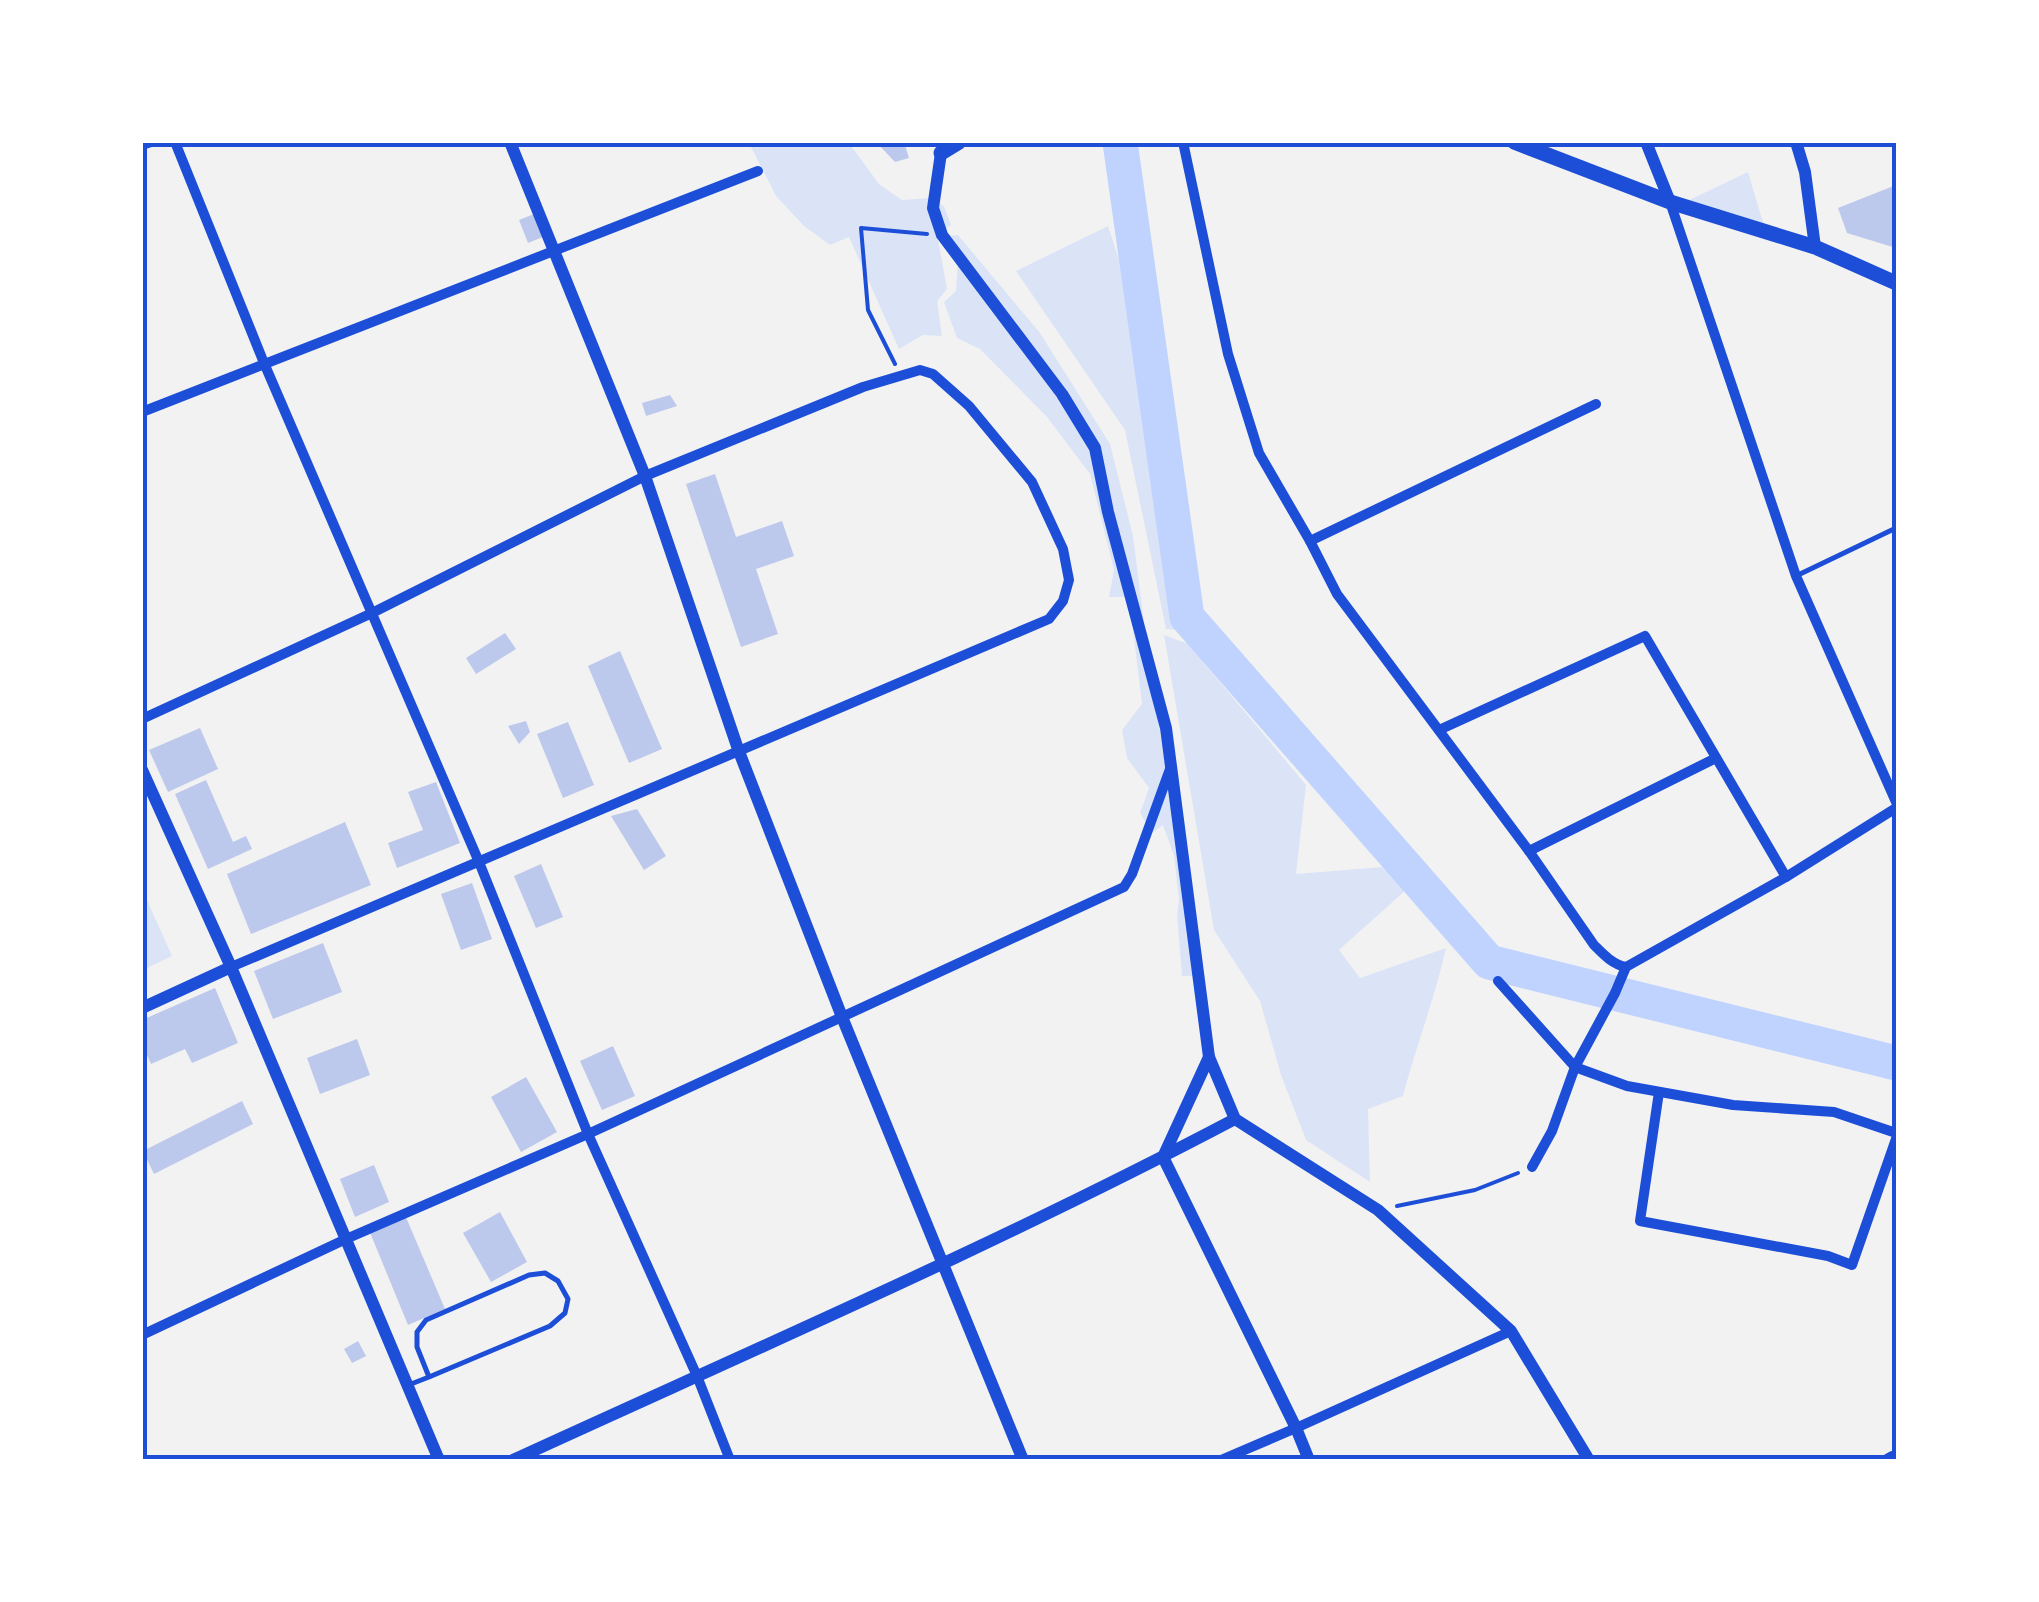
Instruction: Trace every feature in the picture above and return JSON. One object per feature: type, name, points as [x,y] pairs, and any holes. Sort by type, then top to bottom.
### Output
[{"type":"main road","points":[[938,148],[959,142]]},
{"type":"main road","points":[[1514,142],[1670,202],[1815,246],[1896,284]]},
{"type":"street","points":[[142,145],[151,142]]},
{"type":"street","points":[[175,142],[264,364],[478,862],[588,1134],[730,1460]]},
{"type":"street","points":[[510,142],[645,476],[738,749],[842,1017],[1023,1460]]},
{"type":"street","points":[[1184,142],[1228,354],[1259,454],[1337,594],[1529,851],[1594,945],[1618,966],[1626,967]]},
{"type":"street","points":[[1532,1167],[1552,1131],[1575,1067],[1626,967],[1786,877],[1896,805],[1796,576],[1670,202],[1646,142]]},
{"type":"street","points":[[1796,142],[1805,172],[1815,246]]},
{"type":"street","points":[[938,148],[933,208],[942,235],[1062,394],[1095,448],[1108,512],[1166,728],[1209,1057],[1236,1119],[1378,1210],[1511,1331],[1589,1460]]},
{"type":"street","points":[[142,412],[758,170]]},
{"type":"street","points":[[142,719],[372,613],[645,476],[863,386],[920,370],[933,374],[969,406],[1032,482],[1064,549],[1069,580],[1063,601],[1049,618],[142,1008]]},
{"type":"street","points":[[1310,542],[1596,404]]},
{"type":"street","points":[[1439,730],[1645,636],[1786,877]]},
{"type":"street","points":[[1529,851],[1716,758]]},
{"type":"street","points":[[142,1335],[1124,887],[1171,768]]},
{"type":"street","points":[[142,770],[231,967],[440,1460]]},
{"type":"street","points":[[1498,982],[1575,1067],[1627,1086],[1659,1092],[1732,1106],[1834,1112],[1896,1136],[1852,1264],[1828,1256],[1640,1221],[1659,1092]]},
{"type":"street","points":[[1163,1157],[1209,1057]]},
{"type":"street","points":[[513,1460],[943,1264],[1236,1119]]},
{"type":"street","points":[[1163,1157],[1309,1460]]},
{"type":"street","points":[[1221,1460],[1511,1331]]},
{"type":"lane","points":[[1796,576],[1896,528]]},
{"type":"lane","points":[[408,1386],[550,1326],[565,1313],[568,1299],[558,1280],[545,1274],[529,1275],[426,1320],[417,1332],[418,1348],[429,1377]]},
{"type":"path","points":[[893,361],[868,310],[861,228],[942,235]]},
{"type":"path","points":[[1378,1210],[1475,1190],[1532,1167]]},
{"type":"shaded area","points":[[749,143],[849,143],[879,184],[902,200],[928,198],[944,206],[951,225],[937,234],[947,289],[937,301],[942,336],[923,335],[899,349],[849,237],[830,245],[804,226],[776,196]]},
{"type":"shaded area","points":[[1748,172],[1767,236],[1683,203]]},
{"type":"shaded area","points":[[1108,226],[1128,288],[1161,518],[1184,630],[1166,629],[1125,430],[1016,271]]},
{"type":"shaded area","points":[[958,235],[1040,333],[1110,444],[1133,536],[1151,678],[1204,1001],[1193,976],[1182,976],[1174,856],[1163,825],[1152,833],[1140,813],[1149,788],[1127,758],[1122,730],[1142,704],[1129,597],[1109,597],[1114,570],[1090,474],[1047,417],[980,349],[957,338],[944,302],[956,291],[958,260],[947,236]]},
{"type":"shaded area","points":[[1164,635],[1188,644],[1306,785],[1296,874],[1382,867],[1406,890],[1339,950],[1360,978],[1446,948],[1403,1096],[1368,1109],[1370,1182],[1306,1140],[1281,1075],[1260,1001],[1214,930]]},
{"type":"shaded area","points":[[143,891],[172,956],[142,970]]},
{"type":"building","points":[[876,142],[904,142],[909,158],[895,162]]},
{"type":"building","points":[[1896,185],[1896,248],[1847,233],[1838,208]]},
{"type":"building","points":[[539,212],[548,235],[528,243],[519,220]]},
{"type":"building","points":[[670,395],[677,406],[646,416],[642,403]]},
{"type":"building","points":[[715,474],[736,537],[782,521],[794,556],[756,569],[778,634],[741,647],[686,484]]},
{"type":"building","points":[[505,633],[516,649],[476,674],[466,658]]},
{"type":"building","points":[[620,651],[662,749],[629,763],[588,666]]},
{"type":"building","points":[[526,721],[530,732],[519,744],[508,726]]},
{"type":"building","points":[[568,722],[594,785],[563,798],[537,734]]},
{"type":"building","points":[[200,728],[218,769],[168,792],[149,750]]},
{"type":"building","points":[[206,780],[233,842],[246,836],[252,849],[208,869],[175,794]]},
{"type":"building","points":[[436,782],[460,843],[397,868],[388,843],[423,830],[408,792]]},
{"type":"building","points":[[637,809],[666,856],[644,870],[611,816]]},
{"type":"building","points":[[345,822],[371,885],[251,934],[227,874]]},
{"type":"building","points":[[541,864],[563,917],[536,928],[514,876]]},
{"type":"building","points":[[472,883],[492,939],[461,950],[441,894]]},
{"type":"building","points":[[323,943],[342,992],[273,1019],[254,971]]},
{"type":"building","points":[[215,988],[238,1043],[192,1063],[185,1049],[151,1064],[142,1044],[142,1020]]},
{"type":"building","points":[[357,1039],[370,1075],[320,1094],[307,1058]]},
{"type":"building","points":[[613,1046],[635,1096],[602,1110],[580,1061]]},
{"type":"building","points":[[526,1077],[557,1132],[521,1152],[491,1097]]},
{"type":"building","points":[[242,1101],[253,1124],[154,1174],[143,1151]]},
{"type":"building","points":[[374,1165],[389,1202],[355,1217],[340,1179]]},
{"type":"building","points":[[500,1212],[527,1262],[491,1282],[463,1233]]},
{"type":"building","points":[[405,1215],[445,1309],[408,1325],[369,1230]]},
{"type":"building","points":[[358,1341],[366,1356],[352,1363],[344,1349]]},
{"type":"waterway","points":[[1120,142],[1187,617],[1489,962],[1896,1063]]}]
